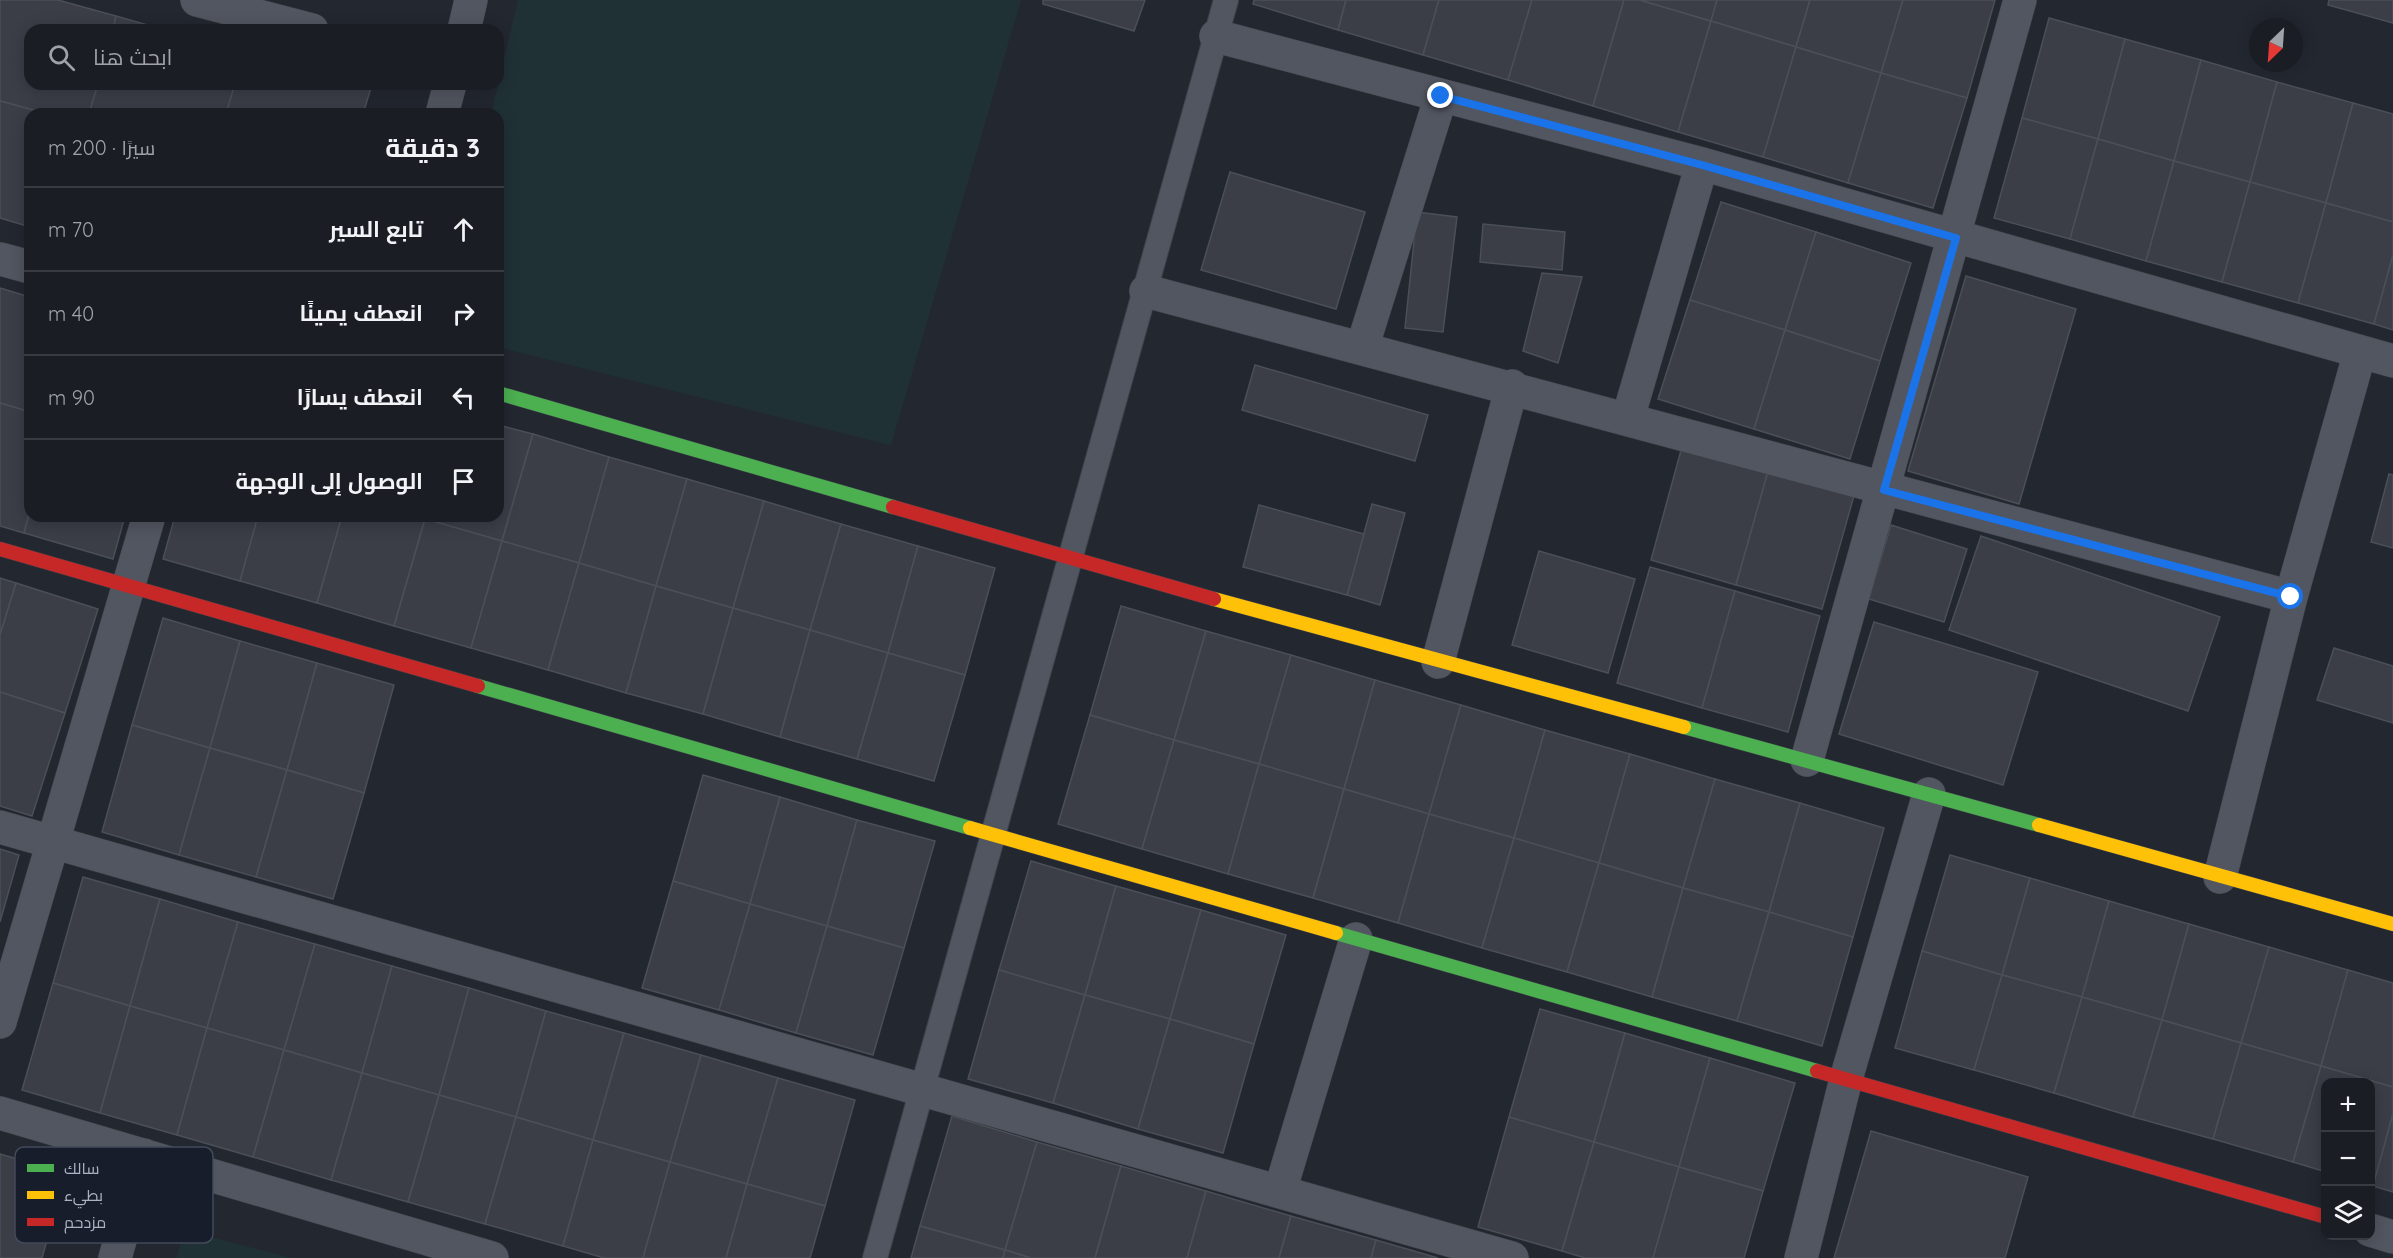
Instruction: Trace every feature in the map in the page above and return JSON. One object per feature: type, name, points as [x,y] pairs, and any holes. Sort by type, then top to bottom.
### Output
[{"type":"street","points":[[197,0],[289,24]]},
{"type":"street","points":[[465,24],[471,0]]},
{"type":"street","points":[[1807,760],[1956,238],[2020,0]]},
{"type":"street","points":[[1216,36],[1702,165],[2393,361]]},
{"type":"street","points":[[444,108],[448,90]]},
{"type":"street","points":[[1362,348],[1441,96]]},
{"type":"street","points":[[1628,418],[1702,165]]},
{"type":"street","points":[[0,259],[24,265]]},
{"type":"street","points":[[1146,291],[1512,386],[1884,490],[2291,597]]},
{"type":"street","points":[[2220,877],[2291,597],[2360,352]]},
{"type":"street","points":[[1438,662],[1512,386]]},
{"type":"street","points":[[504,395],[1071,559],[1438,662],[1807,760],[2393,924]]},
{"type":"street","points":[[0,1022],[147,522]]},
{"type":"street","points":[[0,549],[2321,1216]]},
{"type":"street","points":[[1801,1258],[1846,1079],[1929,794]]},
{"type":"street","points":[[0,827],[1512,1258]]},
{"type":"street","points":[[1280,1191],[1356,939]]},
{"type":"street","points":[[0,1113],[117,1147]]},
{"type":"street","points":[[213,1175],[492,1258]]},
{"type":"street","points":[[2375,1232],[2393,1237]]},
{"type":"street","points":[[115,1258],[119,1243]]},
{"type":"lane","points":[[875,1258],[1226,0]]},
{"type":"shaded area","points":[[518,0],[1021,0],[891,445],[504,348],[504,108],[492,108],[497,90],[504,90],[504,59]]},
{"type":"shaded area","points":[[213,1238],[291,1258],[177,1258],[181,1243],[213,1243]]},
{"type":"building","points":[[0,0],[58,0],[116,16],[114,24],[24,24],[24,90],[96,90],[91,108],[26,108],[0,101]]},
{"type":"building","points":[[1043,0],[1145,0],[1134,31],[1043,4]]},
{"type":"building","points":[[1254,0],[1346,0],[1338,30],[1253,4]]},
{"type":"building","points":[[1346,0],[1439,0],[1423,55],[1338,30]]},
{"type":"building","points":[[1439,0],[1532,0],[1508,80],[1423,55]]},
{"type":"building","points":[[1532,0],[1624,0],[1593,106],[1508,80]]},
{"type":"building","points":[[1624,0],[1640,0],[1711,21],[1678,132],[1593,106]]},
{"type":"building","points":[[1640,0],[1717,0],[1711,21]]},
{"type":"building","points":[[1717,0],[1810,0],[1796,47],[1711,21]]},
{"type":"building","points":[[1810,0],[1903,0],[1881,73],[1796,47]]},
{"type":"building","points":[[1903,0],[1995,0],[1967,98],[1881,73]]},
{"type":"building","points":[[2329,0],[2393,0],[2393,23],[2328,5]]},
{"type":"building","points":[[116,16],[144,24],[114,24]]},
{"type":"building","points":[[2049,18],[2125,39],[2098,139],[2022,118]]},
{"type":"building","points":[[1711,21],[1796,47],[1763,157],[1678,132]]},
{"type":"building","points":[[2125,39],[2201,60],[2174,161],[2098,139]]},
{"type":"building","points":[[1796,47],[1881,73],[1848,183],[1763,157]]},
{"type":"building","points":[[2201,60],[2277,82],[2250,182],[2174,161]]},
{"type":"building","points":[[1881,73],[1967,98],[1933,208],[1848,183]]},
{"type":"building","points":[[2277,82],[2353,103],[2326,203],[2250,182]]},
{"type":"building","points":[[96,90],[233,90],[228,108],[91,108]]},
{"type":"building","points":[[233,90],[370,90],[365,108],[228,108]]},
{"type":"building","points":[[0,101],[26,108],[24,108],[24,225],[0,218]]},
{"type":"building","points":[[2353,103],[2393,114],[2393,222],[2326,203]]},
{"type":"building","points":[[2022,118],[2098,139],[2070,239],[1994,218]]},
{"type":"building","points":[[2098,139],[2174,161],[2146,261],[2070,239]]},
{"type":"building","points":[[2174,161],[2250,182],[2222,282],[2146,261]]},
{"type":"building","points":[[1230,172],[1365,212],[1336,309],[1201,270]]},
{"type":"building","points":[[2250,182],[2326,203],[2298,303],[2222,282]]},
{"type":"building","points":[[1721,202],[1816,232],[1785,330],[1690,300]]},
{"type":"building","points":[[2326,203],[2393,222],[2393,255],[2374,324],[2298,303]]},
{"type":"building","points":[[1417,212],[1457,217],[1443,332],[1405,328]]},
{"type":"building","points":[[1483,224],[1565,232],[1562,270],[1480,262]]},
{"type":"building","points":[[1816,232],[1911,263],[1880,361],[1785,330]]},
{"type":"building","points":[[2393,255],[2393,330],[2374,324]]},
{"type":"building","points":[[1542,273],[1582,277],[1558,363],[1523,351]]},
{"type":"building","points":[[1966,276],[2076,309],[2019,504],[1908,471]]},
{"type":"building","points":[[0,288],[24,295],[24,410],[0,403]]},
{"type":"building","points":[[1690,300],[1785,330],[1754,429],[1658,399]]},
{"type":"building","points":[[1785,330],[1880,361],[1850,459],[1754,429]]},
{"type":"building","points":[[1255,365],[1428,415],[1415,461],[1242,410]]},
{"type":"building","points":[[0,403],[24,410],[24,522],[27,522],[24,533],[0,526]]},
{"type":"building","points":[[504,427],[533,434],[502,541],[436,522],[504,522]]},
{"type":"building","points":[[533,434],[609,457],[579,563],[502,541]]},
{"type":"building","points":[[1683,443],[1769,468],[1736,585],[1651,560]]},
{"type":"building","points":[[609,457],[687,479],[656,586],[579,563]]},
{"type":"building","points":[[1769,468],[1855,492],[1822,609],[1736,585]]},
{"type":"building","points":[[2389,474],[2393,475],[2393,548],[2371,542]]},
{"type":"building","points":[[687,479],[764,501],[733,608],[656,586]]},
{"type":"building","points":[[764,501],[841,524],[810,630],[733,608]]},
{"type":"building","points":[[1372,504],[1405,513],[1380,605],[1347,595]]},
{"type":"building","points":[[1259,505],[1364,534],[1347,595],[1243,567]]},
{"type":"building","points":[[27,522],[123,522],[113,559],[24,533]]},
{"type":"building","points":[[173,522],[256,522],[240,581],[163,559]]},
{"type":"building","points":[[256,522],[340,522],[317,603],[240,581]]},
{"type":"building","points":[[340,522],[424,522],[394,626],[317,603]]},
{"type":"building","points":[[424,522],[436,522],[502,541],[471,648],[394,626]]},
{"type":"building","points":[[841,524],[918,546],[888,653],[810,630]]},
{"type":"building","points":[[1891,525],[1967,549],[1944,622],[1869,599]]},
{"type":"building","points":[[1981,536],[2220,617],[2188,711],[1949,630]]},
{"type":"building","points":[[502,541],[579,563],[548,670],[471,648]]},
{"type":"building","points":[[918,546],[995,568],[965,675],[888,653]]},
{"type":"building","points":[[1539,551],[1635,579],[1608,673],[1512,645]]},
{"type":"building","points":[[579,563],[656,586],[626,693],[548,670]]},
{"type":"building","points":[[1650,567],[1735,591],[1702,708],[1617,683]]},
{"type":"building","points":[[0,578],[16,583],[0,635]]},
{"type":"building","points":[[16,583],[98,609],[65,713],[0,692],[0,635]]},
{"type":"building","points":[[656,586],[733,608],[703,714],[626,693]]},
{"type":"building","points":[[1735,591],[1820,616],[1788,732],[1702,708]]},
{"type":"building","points":[[1121,606],[1206,631],[1174,740],[1090,715]]},
{"type":"building","points":[[733,608],[810,630],[780,737],[703,714]]},
{"type":"building","points":[[163,618],[240,641],[210,748],[132,725]]},
{"type":"building","points":[[1874,622],[2038,672],[2003,785],[1839,734]]},
{"type":"building","points":[[810,630],[888,653],[857,759],[780,737]]},
{"type":"building","points":[[1206,631],[1291,655],[1259,764],[1174,740]]},
{"type":"building","points":[[240,641],[317,663],[287,770],[210,748]]},
{"type":"building","points":[[2334,648],[2393,666],[2393,723],[2317,700]]},
{"type":"building","points":[[888,653],[965,675],[934,781],[857,759]]},
{"type":"building","points":[[1291,655],[1375,680],[1344,789],[1259,764]]},
{"type":"building","points":[[317,663],[394,685],[364,793],[287,770]]},
{"type":"building","points":[[1375,680],[1461,705],[1429,814],[1344,789]]},
{"type":"building","points":[[0,692],[65,713],[32,816],[0,806]]},
{"type":"building","points":[[1461,705],[1545,730],[1514,838],[1429,814]]},
{"type":"building","points":[[1090,715],[1174,740],[1142,849],[1058,824]]},
{"type":"building","points":[[132,725],[210,748],[179,855],[102,832]]},
{"type":"building","points":[[1545,730],[1630,754],[1599,863],[1514,838]]},
{"type":"building","points":[[1174,740],[1259,764],[1228,874],[1142,849]]},
{"type":"building","points":[[210,748],[287,770],[256,877],[179,855]]},
{"type":"building","points":[[1630,754],[1715,779],[1683,888],[1599,863]]},
{"type":"building","points":[[1259,764],[1344,789],[1313,898],[1228,874]]},
{"type":"building","points":[[287,770],[364,793],[333,899],[256,877]]},
{"type":"building","points":[[703,775],[780,797],[750,904],[673,881]]},
{"type":"building","points":[[1715,779],[1800,803],[1769,912],[1683,888]]},
{"type":"building","points":[[1344,789],[1429,814],[1398,923],[1313,898]]},
{"type":"building","points":[[780,797],[857,820],[827,926],[750,904]]},
{"type":"building","points":[[1800,803],[1884,828],[1853,937],[1769,912]]},
{"type":"building","points":[[1429,814],[1514,838],[1482,948],[1398,923]]},
{"type":"building","points":[[857,820],[935,841],[904,948],[827,926]]},
{"type":"building","points":[[1514,838],[1599,863],[1567,972],[1482,948]]},
{"type":"building","points":[[0,849],[19,855],[0,922]]},
{"type":"building","points":[[1950,855],[2030,878],[2002,975],[1922,951]]},
{"type":"building","points":[[1031,861],[1116,886],[1085,995],[999,970]]},
{"type":"building","points":[[1599,863],[1683,888],[1652,997],[1567,972]]},
{"type":"building","points":[[83,877],[160,899],[130,1006],[53,983]]},
{"type":"building","points":[[2030,878],[2109,901],[2082,997],[2002,975]]},
{"type":"building","points":[[673,881],[750,904],[719,1010],[642,988]]},
{"type":"building","points":[[1116,886],[1201,910],[1170,1019],[1085,995]]},
{"type":"building","points":[[1683,888],[1769,912],[1737,1021],[1652,997]]},
{"type":"building","points":[[160,899],[238,922],[207,1028],[130,1006]]},
{"type":"building","points":[[2109,901],[2189,924],[2162,1020],[2082,997]]},
{"type":"building","points":[[750,904],[827,926],[796,1033],[719,1010]]},
{"type":"building","points":[[1201,910],[1286,935],[1254,1044],[1170,1019]]},
{"type":"building","points":[[1769,912],[1853,937],[1822,1046],[1737,1021]]},
{"type":"building","points":[[238,922],[315,944],[284,1050],[207,1028]]},
{"type":"building","points":[[2189,924],[2269,947],[2241,1043],[2162,1020]]},
{"type":"building","points":[[827,926],[904,948],[873,1055],[796,1033]]},
{"type":"building","points":[[315,944],[392,966],[362,1073],[284,1050]]},
{"type":"building","points":[[2269,947],[2348,970],[2321,1066],[2241,1043]]},
{"type":"building","points":[[1922,951],[2002,975],[1974,1070],[1895,1048]]},
{"type":"building","points":[[392,966],[469,988],[439,1095],[362,1073]]},
{"type":"building","points":[[999,970],[1085,995],[1053,1103],[968,1079]]},
{"type":"building","points":[[2348,970],[2393,983],[2393,1087],[2375,1082],[2375,1078],[2362,1078],[2321,1066]]},
{"type":"building","points":[[2002,975],[2082,997],[2054,1093],[1974,1070]]},
{"type":"building","points":[[53,983],[130,1006],[100,1113],[22,1090]]},
{"type":"building","points":[[469,988],[546,1011],[516,1117],[439,1095]]},
{"type":"building","points":[[1085,995],[1170,1019],[1138,1129],[1053,1103]]},
{"type":"building","points":[[2082,997],[2162,1020],[2133,1117],[2054,1093]]},
{"type":"building","points":[[130,1006],[207,1028],[177,1135],[100,1113]]},
{"type":"building","points":[[1540,1009],[1625,1033],[1594,1142],[1509,1117]]},
{"type":"building","points":[[546,1011],[624,1033],[593,1140],[516,1117]]},
{"type":"building","points":[[1170,1019],[1254,1044],[1223,1153],[1138,1129]]},
{"type":"building","points":[[2162,1020],[2241,1043],[2213,1139],[2133,1117]]},
{"type":"building","points":[[207,1028],[284,1050],[253,1157],[177,1135]]},
{"type":"building","points":[[624,1033],[701,1055],[670,1162],[593,1140]]},
{"type":"building","points":[[1625,1033],[1710,1058],[1679,1167],[1594,1142]]},
{"type":"building","points":[[2241,1043],[2321,1066],[2293,1162],[2213,1139]]},
{"type":"building","points":[[284,1050],[362,1073],[331,1180],[253,1157]]},
{"type":"building","points":[[701,1055],[778,1078],[747,1184],[670,1162]]},
{"type":"building","points":[[1710,1058],[1795,1083],[1763,1191],[1679,1167]]},
{"type":"building","points":[[2321,1066],[2362,1078],[2321,1078],[2321,1170],[2293,1162]]},
{"type":"building","points":[[362,1073],[439,1095],[408,1202],[331,1180]]},
{"type":"building","points":[[778,1078],[855,1100],[825,1206],[747,1184]]},
{"type":"building","points":[[2375,1082],[2393,1087],[2393,1114],[2375,1179]]},
{"type":"building","points":[[439,1095],[516,1117],[485,1224],[408,1202]]},
{"type":"building","points":[[2393,1114],[2393,1192],[2375,1187],[2375,1179]]},
{"type":"building","points":[[952,1116],[1037,1142],[1005,1250],[920,1226]]},
{"type":"building","points":[[516,1117],[593,1140],[563,1246],[485,1224]]},
{"type":"building","points":[[1509,1117],[1594,1142],[1562,1251],[1478,1227]]},
{"type":"building","points":[[1871,1131],[2028,1177],[2005,1258],[1834,1258]]},
{"type":"building","points":[[593,1140],[670,1162],[643,1258],[604,1258],[563,1246]]},
{"type":"building","points":[[1037,1142],[1121,1166],[1095,1258],[1031,1258],[1005,1250]]},
{"type":"building","points":[[1594,1142],[1679,1167],[1653,1258],[1585,1258],[1562,1251]]},
{"type":"building","points":[[0,1154],[15,1158],[15,1243],[46,1243],[42,1258],[0,1258]]},
{"type":"building","points":[[670,1162],[747,1184],[726,1258],[643,1258]]},
{"type":"building","points":[[1121,1166],[1206,1191],[1187,1258],[1095,1258]]},
{"type":"building","points":[[1679,1167],[1763,1191],[1744,1258],[1653,1258]]},
{"type":"building","points":[[747,1184],[825,1206],[810,1258],[726,1258]]},
{"type":"building","points":[[1206,1191],[1291,1216],[1279,1258],[1187,1258]]},
{"type":"building","points":[[1291,1216],[1376,1240],[1371,1258],[1279,1258]]},
{"type":"building","points":[[920,1226],[1005,1250],[1003,1258],[911,1258]]},
{"type":"building","points":[[1376,1240],[1438,1258],[1371,1258]]},
{"type":"building","points":[[1005,1250],[1031,1258],[1003,1258]]},
{"type":"traffic: fast","points":[[504,395],[893,507]]},
{"type":"traffic: fast","points":[[478,686],[970,828]]},
{"type":"traffic: fast","points":[[1684,727],[2039,825]]},
{"type":"traffic: fast","points":[[1336,933],[1817,1071]]},
{"type":"traffic: slow","points":[[1214,599],[1684,727]]},
{"type":"traffic: slow","points":[[2039,825],[2393,924]]},
{"type":"traffic: slow","points":[[970,828],[1336,933]]},
{"type":"traffic: jam","points":[[893,507],[1214,599]]},
{"type":"traffic: jam","points":[[0,549],[478,686]]},
{"type":"traffic: jam","points":[[1817,1071],[2321,1216]]},
{"type":"route","points":[[1441,96],[1702,165],[1956,238],[1884,490],[2291,597]]}]
